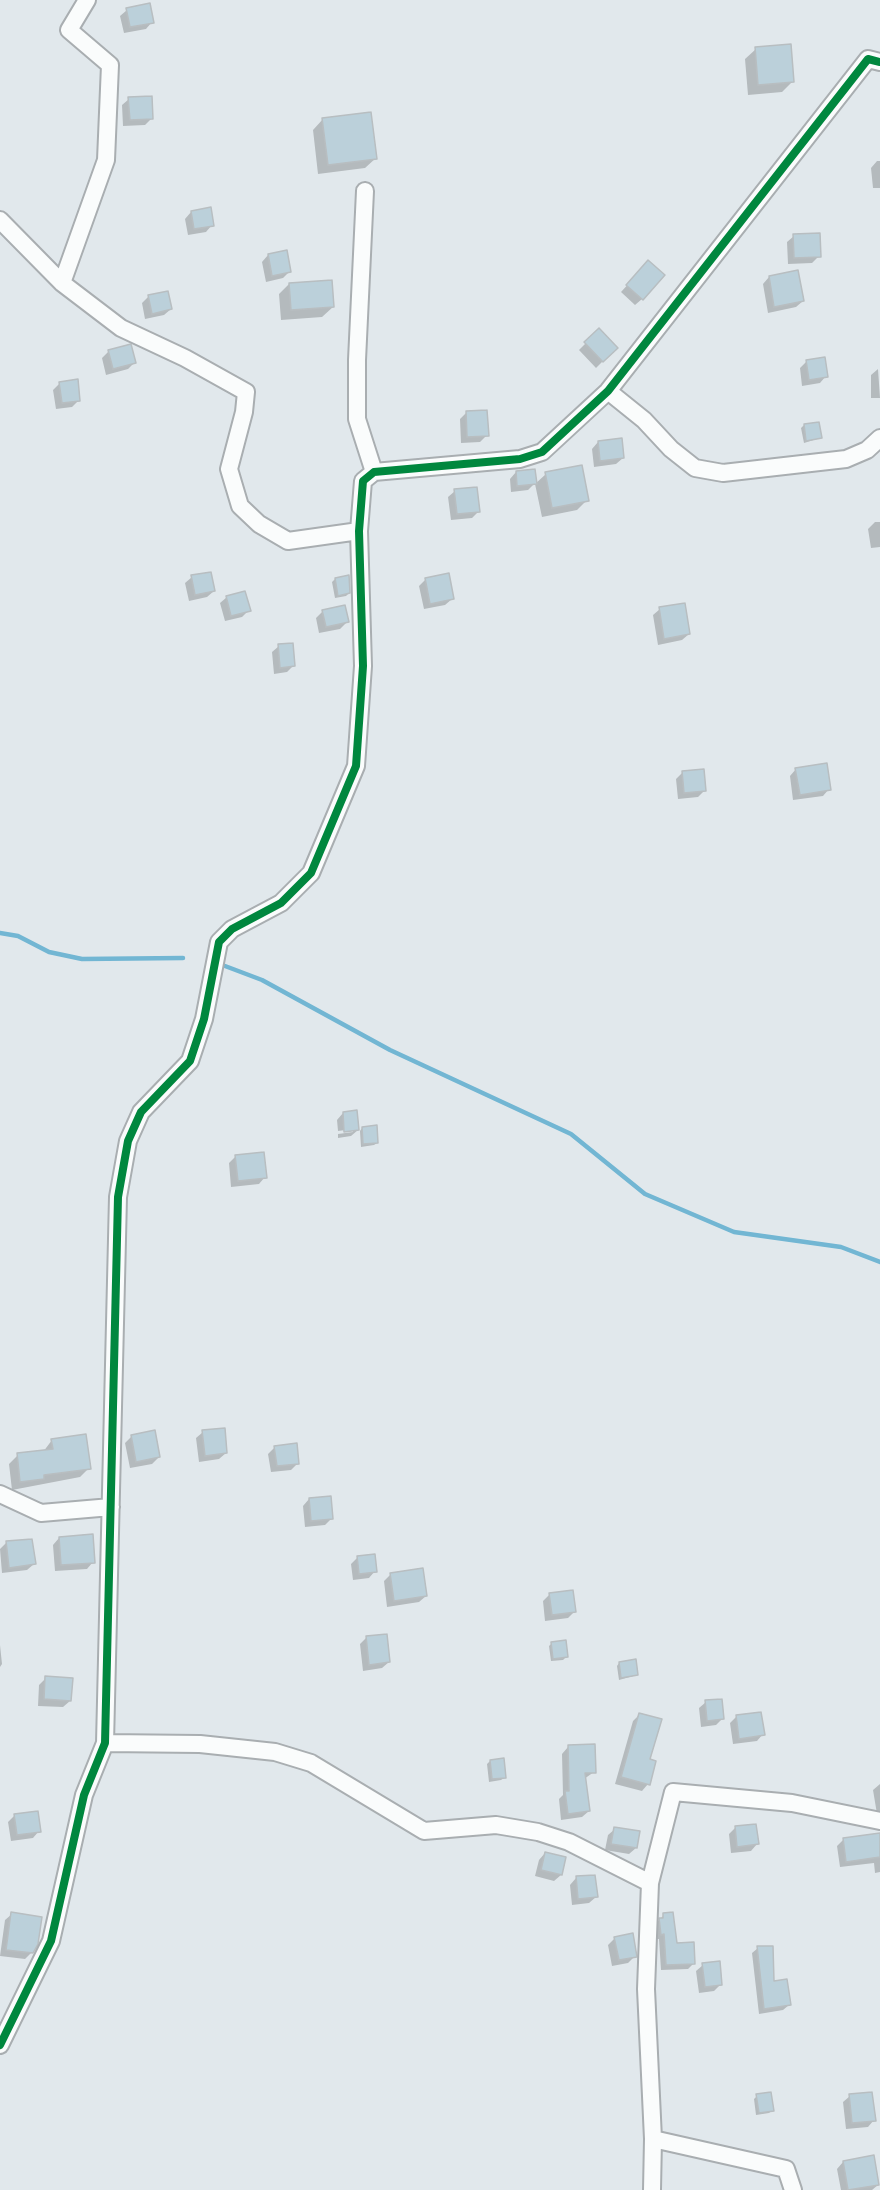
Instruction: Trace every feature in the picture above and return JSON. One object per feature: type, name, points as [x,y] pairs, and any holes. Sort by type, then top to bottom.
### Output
[{"type":"street","points":[[62,283],[106,160],[110,65],[69,30],[87,0]]},
{"type":"street","points":[[0,2045],[51,1941],[84,1795],[105,1743],[118,1197],[128,1141],[141,1112],[190,1061],[204,1020],[219,942],[232,929],[281,903],[311,873],[356,766],[363,666],[359,531],[363,481],[374,472],[520,459],[542,452],[608,391],[868,59],[880,62]]},
{"type":"street","points":[[366,191],[357,360],[357,419],[374,472]]},
{"type":"street","points":[[0,220],[62,283],[121,328],[185,358],[246,392],[244,412],[229,469],[240,506],[259,524],[288,541],[359,531]]},
{"type":"street","points":[[608,391],[644,420],[671,449],[695,468],[723,473],[846,459],[867,450],[880,438]]},
{"type":"street","points":[[0,1494],[42,1513],[111,1507]]},
{"type":"street","points":[[105,1743],[200,1744],[275,1752],[311,1763],[424,1831],[496,1825],[538,1832],[569,1842],[650,1883]]},
{"type":"street","points":[[652,2190],[646,1989],[650,1883],[673,1792],[792,1803],[880,1821]]},
{"type":"street","points":[[652,2139],[786,2169],[793,2190]]},
{"type":"building","points":[[150,3],[154,23],[130,27],[126,8]]},
{"type":"building","points":[[791,44],[794,82],[758,85],[755,47]]},
{"type":"building","points":[[152,96],[153,119],[130,120],[128,97]]},
{"type":"building","points":[[371,112],[377,159],[328,165],[322,118]]},
{"type":"building","points":[[211,207],[214,226],[194,229],[191,211]]},
{"type":"building","points":[[820,233],[821,257],[794,258],[793,234]]},
{"type":"building","points":[[287,250],[291,272],[272,276],[268,254]]},
{"type":"building","points":[[648,260],[665,275],[643,300],[626,285]]},
{"type":"building","points":[[798,270],[804,301],[774,307],[769,276]]},
{"type":"building","points":[[332,280],[334,307],[291,310],[289,283]]},
{"type":"building","points":[[168,291],[172,309],[152,314],[148,295]]},
{"type":"building","points":[[599,328],[618,348],[603,362],[584,342]]},
{"type":"building","points":[[131,344],[136,363],[113,369],[108,350]]},
{"type":"building","points":[[825,357],[828,377],[809,380],[806,360]]},
{"type":"building","points":[[78,379],[80,401],[62,403],[59,382]]},
{"type":"building","points":[[487,410],[489,436],[467,437],[466,411]]},
{"type":"building","points":[[819,422],[822,438],[806,441],[804,424]]},
{"type":"building","points":[[622,438],[624,458],[600,461],[598,441]]},
{"type":"building","points":[[582,465],[589,501],[552,508],[545,472]]},
{"type":"building","points":[[535,469],[537,484],[517,486],[516,471]]},
{"type":"building","points":[[477,487],[480,512],[457,514],[454,489]]},
{"type":"building","points":[[211,572],[215,591],[195,595],[191,575]]},
{"type":"building","points":[[449,573],[454,599],[430,604],[425,578]]},
{"type":"building","points":[[349,575],[350,593],[338,596],[335,578]]},
{"type":"building","points":[[245,591],[251,611],[231,616],[226,596]]},
{"type":"building","points":[[685,603],[690,634],[664,639],[659,607]]},
{"type":"building","points":[[345,605],[349,622],[326,627],[322,610]]},
{"type":"building","points":[[293,643],[295,666],[280,668],[278,644]]},
{"type":"building","points":[[827,763],[831,790],[800,795],[795,768]]},
{"type":"building","points":[[704,769],[706,791],[684,793],[682,771]]},
{"type":"building","points":[[357,1110],[359,1130],[344,1132],[343,1112]]},
{"type":"building","points":[[377,1125],[378,1143],[363,1144],[362,1127]]},
{"type":"building","points":[[264,1152],[267,1178],[238,1181],[235,1155]]},
{"type":"building","points":[[225,1428],[227,1453],[205,1456],[202,1430]]},
{"type":"building","points":[[155,1430],[160,1457],[136,1462],[131,1435]]},
{"type":"building","points":[[86,1434],[91,1469],[44,1475],[44,1479],[20,1482],[17,1453],[53,1449],[51,1439]]},
{"type":"building","points":[[297,1443],[299,1464],[277,1466],[274,1446]]},
{"type":"building","points":[[331,1496],[333,1519],[311,1521],[309,1498]]},
{"type":"building","points":[[93,1534],[95,1563],[61,1565],[59,1537]]},
{"type":"building","points":[[32,1539],[36,1564],[9,1568],[6,1541]]},
{"type":"building","points":[[375,1554],[377,1572],[359,1574],[357,1556]]},
{"type":"building","points":[[423,1568],[427,1596],[394,1601],[390,1573]]},
{"type":"building","points":[[573,1590],[576,1612],[552,1615],[549,1593]]},
{"type":"building","points":[[387,1634],[390,1662],[369,1665],[366,1636]]},
{"type":"building","points":[[566,1640],[568,1657],[553,1659],[551,1642]]},
{"type":"building","points":[[636,1659],[638,1675],[621,1678],[619,1662]]},
{"type":"building","points":[[45,1676],[73,1678],[71,1701],[44,1699]]},
{"type":"building","points":[[722,1699],[724,1719],[707,1721],[705,1700]]},
{"type":"building","points":[[761,1712],[765,1735],[739,1739],[736,1715]]},
{"type":"building","points":[[639,1713],[662,1719],[650,1759],[656,1761],[650,1785],[621,1777]]},
{"type":"building","points":[[595,1744],[596,1773],[585,1773],[590,1811],[568,1814],[565,1791],[569,1791],[568,1745]]},
{"type":"building","points":[[504,1758],[506,1778],[492,1779],[490,1760]]},
{"type":"building","points":[[38,1811],[41,1832],[17,1835],[14,1814]]},
{"type":"building","points":[[756,1824],[759,1844],[737,1847],[735,1826]]},
{"type":"building","points":[[614,1827],[640,1831],[637,1848],[611,1844]]},
{"type":"building","points":[[880,1833],[880,1857],[846,1862],[843,1838]]},
{"type":"building","points":[[545,1852],[566,1857],[562,1875],[541,1870]]},
{"type":"building","points":[[595,1875],[598,1897],[578,1899],[576,1876]]},
{"type":"building","points":[[11,1912],[42,1917],[38,1944],[33,1953],[6,1950]]},
{"type":"building","points":[[673,1912],[677,1943],[694,1942],[695,1964],[666,1965],[664,1934],[661,1935],[659,1918],[663,1918],[663,1913]]},
{"type":"building","points":[[633,1933],[637,1957],[619,1960],[614,1937]]},
{"type":"building","points":[[757,1946],[773,1946],[774,1981],[787,1979],[791,2005],[764,2009]]},
{"type":"building","points":[[720,1961],[722,1985],[705,1987],[702,1963]]},
{"type":"building","points":[[771,2092],[774,2111],[759,2113],[756,2094]]},
{"type":"building","points":[[872,2092],[876,2121],[852,2123],[849,2094]]},
{"type":"building","points":[[874,2155],[879,2185],[848,2190],[843,2161]]},
{"type":"waterway","points":[[0,933],[18,936],[49,952],[82,959],[183,958]]},
{"type":"waterway","points":[[225,966],[262,980],[390,1050],[571,1134],[645,1194],[734,1232],[841,1247],[880,1262]]},
{"type":"cycle path","points":[[0,2045],[51,1941],[84,1795],[105,1743],[118,1197],[128,1141],[141,1112],[190,1061],[204,1019],[219,942],[232,929],[281,903],[311,873],[356,766],[363,666],[359,531],[363,481],[374,472],[520,459],[542,452],[608,391],[868,59],[880,62]]}]
